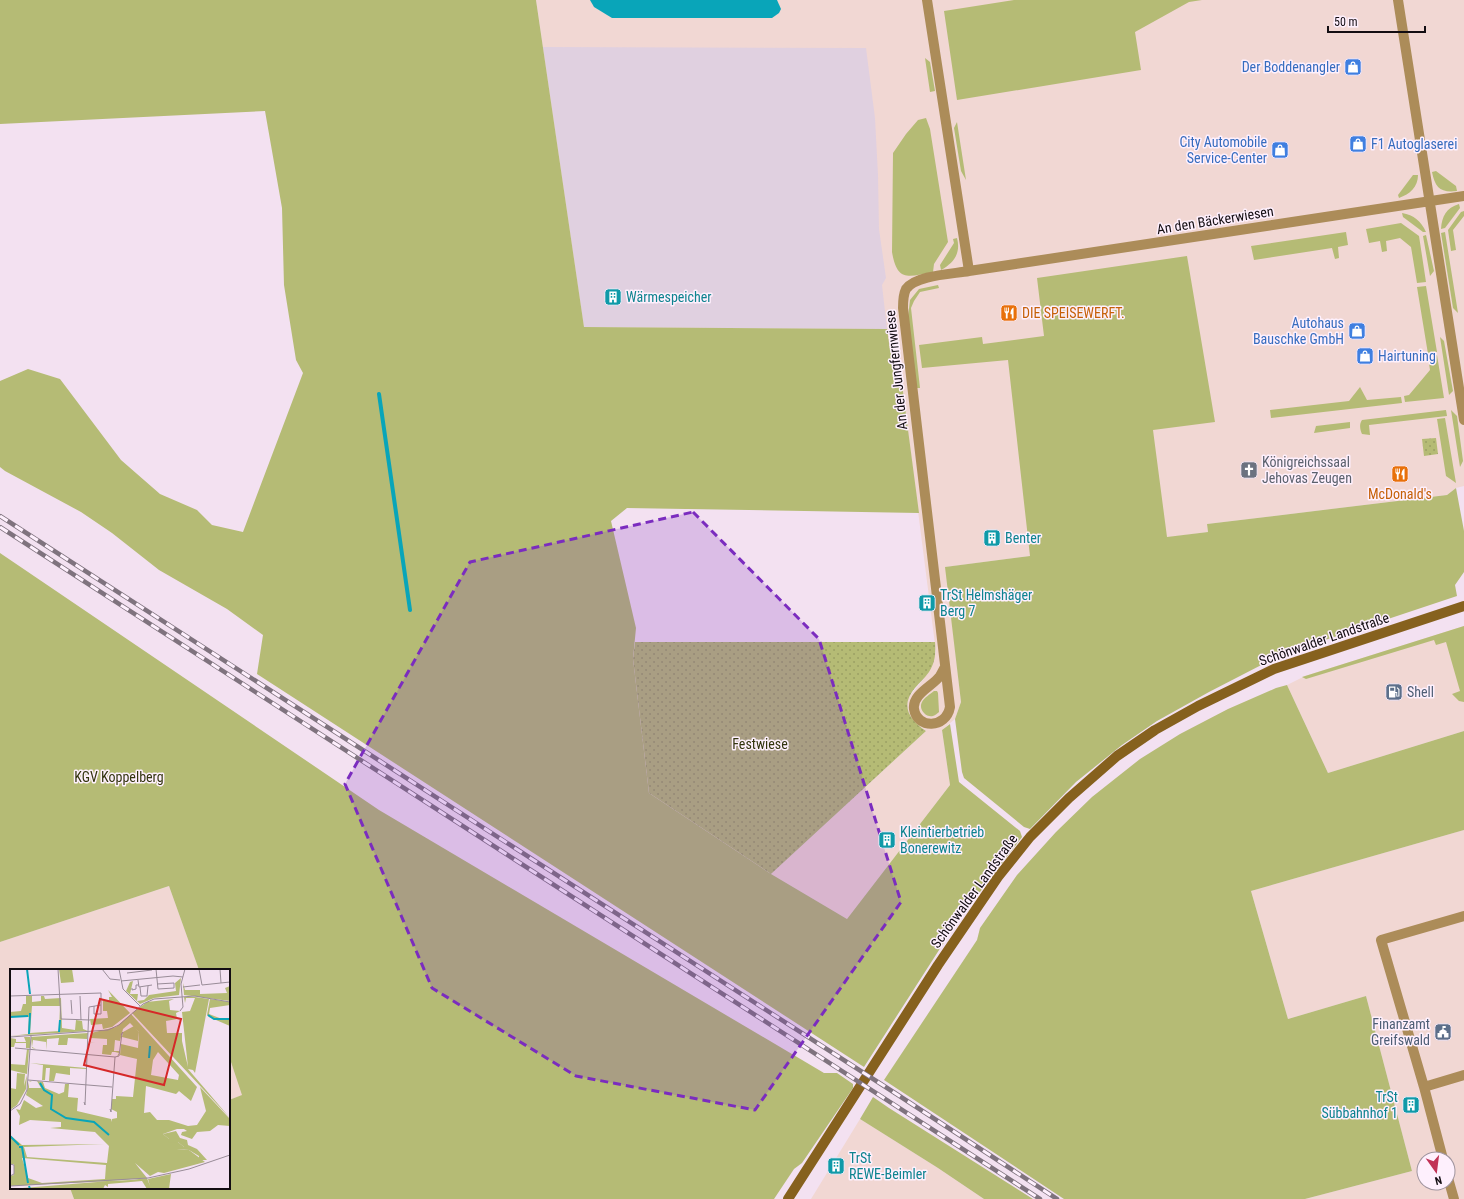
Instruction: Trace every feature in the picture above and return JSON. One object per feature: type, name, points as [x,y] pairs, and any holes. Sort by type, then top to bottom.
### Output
[{"type":"main road","name":"Schönwalder Landstraße","points":[[788,1199],[938,965],[998,877],[1030,837],[1069,798],[1117,756],[1155,730],[1198,706],[1274,668],[1464,606]]},
{"type":"street","points":[[927,0],[969,271]]},
{"type":"street","points":[[1398,0],[1464,420]]},
{"type":"street","name":"An den Bäckerwiesen","points":[[969,271],[1464,196]]},
{"type":"street","name":"An der Jungfernwiese","points":[[945,667],[940,676],[917,697],[914,702],[914,710],[924,723],[939,723],[948,714],[950,707],[903,299],[905,290],[920,280],[969,271]]},
{"type":"street","points":[[1441,1151],[1424,1087],[1381,940],[1464,916]]},
{"type":"street","points":[[1424,1087],[1464,1075]]},
{"type":"highlighted area","points":[[693,512],[819,639],[901,902],[755,1110],[576,1076],[432,988],[345,784],[470,562]]},
{"type":"shaded area","points":[[536,0],[1464,0],[1464,486],[1456,488],[1447,495],[1207,524],[1208,532],[946,567],[961,702],[955,719],[942,730],[950,785],[847,919],[771,874],[926,731],[915,723],[909,714],[907,706],[908,698],[923,680],[936,652],[898,354],[890,350],[886,329],[584,327]]},
{"type":"shaded area","points":[[543,47],[866,48],[875,118],[879,229],[886,278],[882,285],[887,329],[584,327]]},
{"type":"shaded area","points":[[1464,626],[1464,731],[1328,773],[1287,685],[1305,676]]},
{"type":"shaded area","points":[[1464,830],[1464,1199],[1305,1199],[1412,1171],[1366,996],[1288,1019],[1251,891]]},
{"type":"shaded area","points":[[169,886],[199,969],[10,969],[10,1189],[70,1189],[74,1199],[0,1199],[0,942]]},
{"type":"shaded area","points":[[230,1059],[243,1095],[230,1100]]},
{"type":"shaded area","points":[[860,1119],[938,1168],[984,1199],[811,1199]]},
{"type":"green space","points":[[0,0],[536,0],[584,327],[887,329],[890,350],[898,354],[919,513],[627,508],[611,521],[636,628],[633,659],[649,793],[771,874],[847,919],[950,785],[942,730],[950,724],[959,782],[1020,831],[1022,837],[957,922],[864,1067],[257,674],[263,635],[227,609],[159,570],[112,533],[81,512],[0,467],[0,381],[28,369],[60,379],[121,460],[160,494],[197,510],[212,525],[243,532],[303,373],[296,360],[284,285],[282,208],[265,111],[0,124]]},
{"type":"green space","points":[[1014,0],[1202,0],[1189,2],[1135,32],[1141,70],[957,100],[944,11]]},
{"type":"green space","points":[[925,58],[930,62],[935,91],[930,92]]},
{"type":"green space","points":[[926,118],[930,129],[948,242],[934,264],[933,272],[910,276],[901,273],[897,268],[892,252],[893,153],[918,120]]},
{"type":"green space","points":[[957,122],[966,180],[961,171],[954,128]]},
{"type":"green space","points":[[1436,171],[1456,186],[1457,191],[1443,190],[1437,186],[1432,172]]},
{"type":"green space","points":[[1413,175],[1418,175],[1418,179],[1413,190],[1399,198],[1398,195]]},
{"type":"green space","points":[[1459,204],[1460,208],[1445,228],[1441,229],[1442,220],[1448,210]]},
{"type":"green space","points":[[1464,211],[1464,216],[1453,230],[1456,250],[1451,251],[1448,230],[1461,212]]},
{"type":"green space","points":[[1402,213],[1417,219],[1426,232],[1423,232],[1403,217]]},
{"type":"green space","points":[[1401,223],[1419,236],[1426,282],[1417,283],[1411,247],[1400,238],[1386,241],[1387,251],[1382,252],[1380,241],[1369,243],[1366,229]]},
{"type":"green space","points":[[1346,232],[1348,245],[1338,247],[1339,258],[1335,259],[1332,248],[1254,260],[1251,246]]},
{"type":"green space","points":[[1445,232],[1458,313],[1453,308],[1441,233]]},
{"type":"green space","points":[[1426,235],[1434,271],[1430,276],[1423,236]]},
{"type":"green space","points":[[957,238],[958,248],[953,261],[941,270],[940,265],[954,243],[953,239]]},
{"type":"green space","points":[[1187,256],[1215,422],[1153,430],[1167,537],[1208,532],[1207,524],[1447,495],[1456,488],[1464,531],[1464,572],[1455,585],[1457,596],[1277,657],[1157,721],[1122,745],[1076,782],[1030,829],[1024,827],[964,778],[962,772],[955,719],[961,702],[945,567],[1030,556],[1008,360],[922,368],[919,345],[982,337],[983,344],[1044,336],[1037,278]]},
{"type":"green space","points":[[938,285],[939,288],[920,292],[911,308],[920,388],[916,388],[908,317],[910,300],[919,289]]},
{"type":"green space","points":[[1426,286],[1437,352],[1428,354],[1417,287]]},
{"type":"green space","points":[[1440,337],[1444,341],[1453,391],[1449,395]]},
{"type":"green space","points":[[1437,355],[1444,398],[1405,402],[1404,396],[1409,395],[1430,370],[1428,357]]},
{"type":"green space","points":[[1360,387],[1367,400],[1401,397],[1402,403],[1271,418],[1270,410],[1349,401]]},
{"type":"green space","points":[[1446,410],[1447,416],[1369,425],[1370,435],[1362,434],[1361,431],[1360,425],[1362,420]]},
{"type":"green space","points":[[1451,410],[1457,416],[1463,461],[1460,467]]},
{"type":"green space","points":[[1445,418],[1456,483],[1446,476],[1437,419]]},
{"type":"green space","points":[[1350,422],[1350,428],[1314,433],[1316,426]]},
{"type":"green space","points":[[1436,438],[1438,454],[1424,456],[1422,439]]},
{"type":"green space","name":"KGV Koppelberg","points":[[0,553],[379,810],[824,1073],[837,1073],[853,1084],[853,1088],[802,1163],[794,1169],[774,1199],[74,1199],[70,1189],[230,1189],[230,1100],[242,1095],[230,1059],[230,969],[199,969],[169,886],[0,942]]},
{"type":"green space","points":[[1464,626],[1464,702],[1459,701],[1452,694],[1460,691],[1446,642],[1436,645],[1434,640],[1306,679],[1302,677]]},
{"type":"green space","name":"Festwiese","points":[[635,642],[935,642],[933,665],[910,695],[907,706],[911,717],[926,731],[771,874],[649,793],[633,659]]},
{"type":"green space","points":[[1287,685],[1328,773],[1464,731],[1464,830],[1251,891],[1288,1019],[1366,996],[1412,1171],[1305,1199],[1064,1199],[884,1080],[977,940],[980,928],[1017,875],[1056,832],[1092,797],[1140,759],[1180,734],[1228,709],[1276,688]]},
{"type":"green space","points":[[934,691],[937,691],[938,693],[939,712],[934,716],[928,716],[923,712],[921,705],[924,699]]},
{"type":"green space","points":[[873,1097],[1033,1199],[984,1199],[860,1119]]},
{"type":"water","points":[[590,0],[777,0],[781,9],[779,13],[772,18],[612,18],[594,7]]},
{"type":"waterway","points":[[379,394],[410,610]]},
{"type":"railway","points":[[0,516],[1057,1199]]},
{"type":"railway","points":[[0,527],[1040,1199]]},
{"type":"place","name":"Der Boddenangler","points":[[1353,67]]},
{"type":"place","name":"F1 Autoglaserei","points":[[1358,144]]},
{"type":"place","name":"City Automobile Service-Center","points":[[1280,150]]},
{"type":"place","name":"Wärmespeicher","points":[[613,297]]},
{"type":"place","name":"DIE SPEISEWERFT.","points":[[1009,313]]},
{"type":"place","name":"Autohaus Bauschke GmbH","points":[[1357,331]]},
{"type":"place","name":"Hairtuning","points":[[1365,356]]},
{"type":"place","name":"Königreichssaal Jehovas Zeugen","points":[[1249,470]]},
{"type":"place","name":"McDonald's","points":[[1400,474]]},
{"type":"place","name":"Benter","points":[[992,538]]},
{"type":"place","name":"TrSt Helmshäger Berg 7","points":[[927,603]]},
{"type":"place","name":"Shell","points":[[1394,692]]},
{"type":"place","name":"Kleintierbetrieb Bonerewitz","points":[[887,840]]},
{"type":"place","name":"Finanzamt Greifswald","points":[[1443,1032]]},
{"type":"place","name":"TrSt Sübbahnhof 1","points":[[1411,1105]]},
{"type":"place","name":"TrSt REWE-Beimler","points":[[836,1166]]}]
